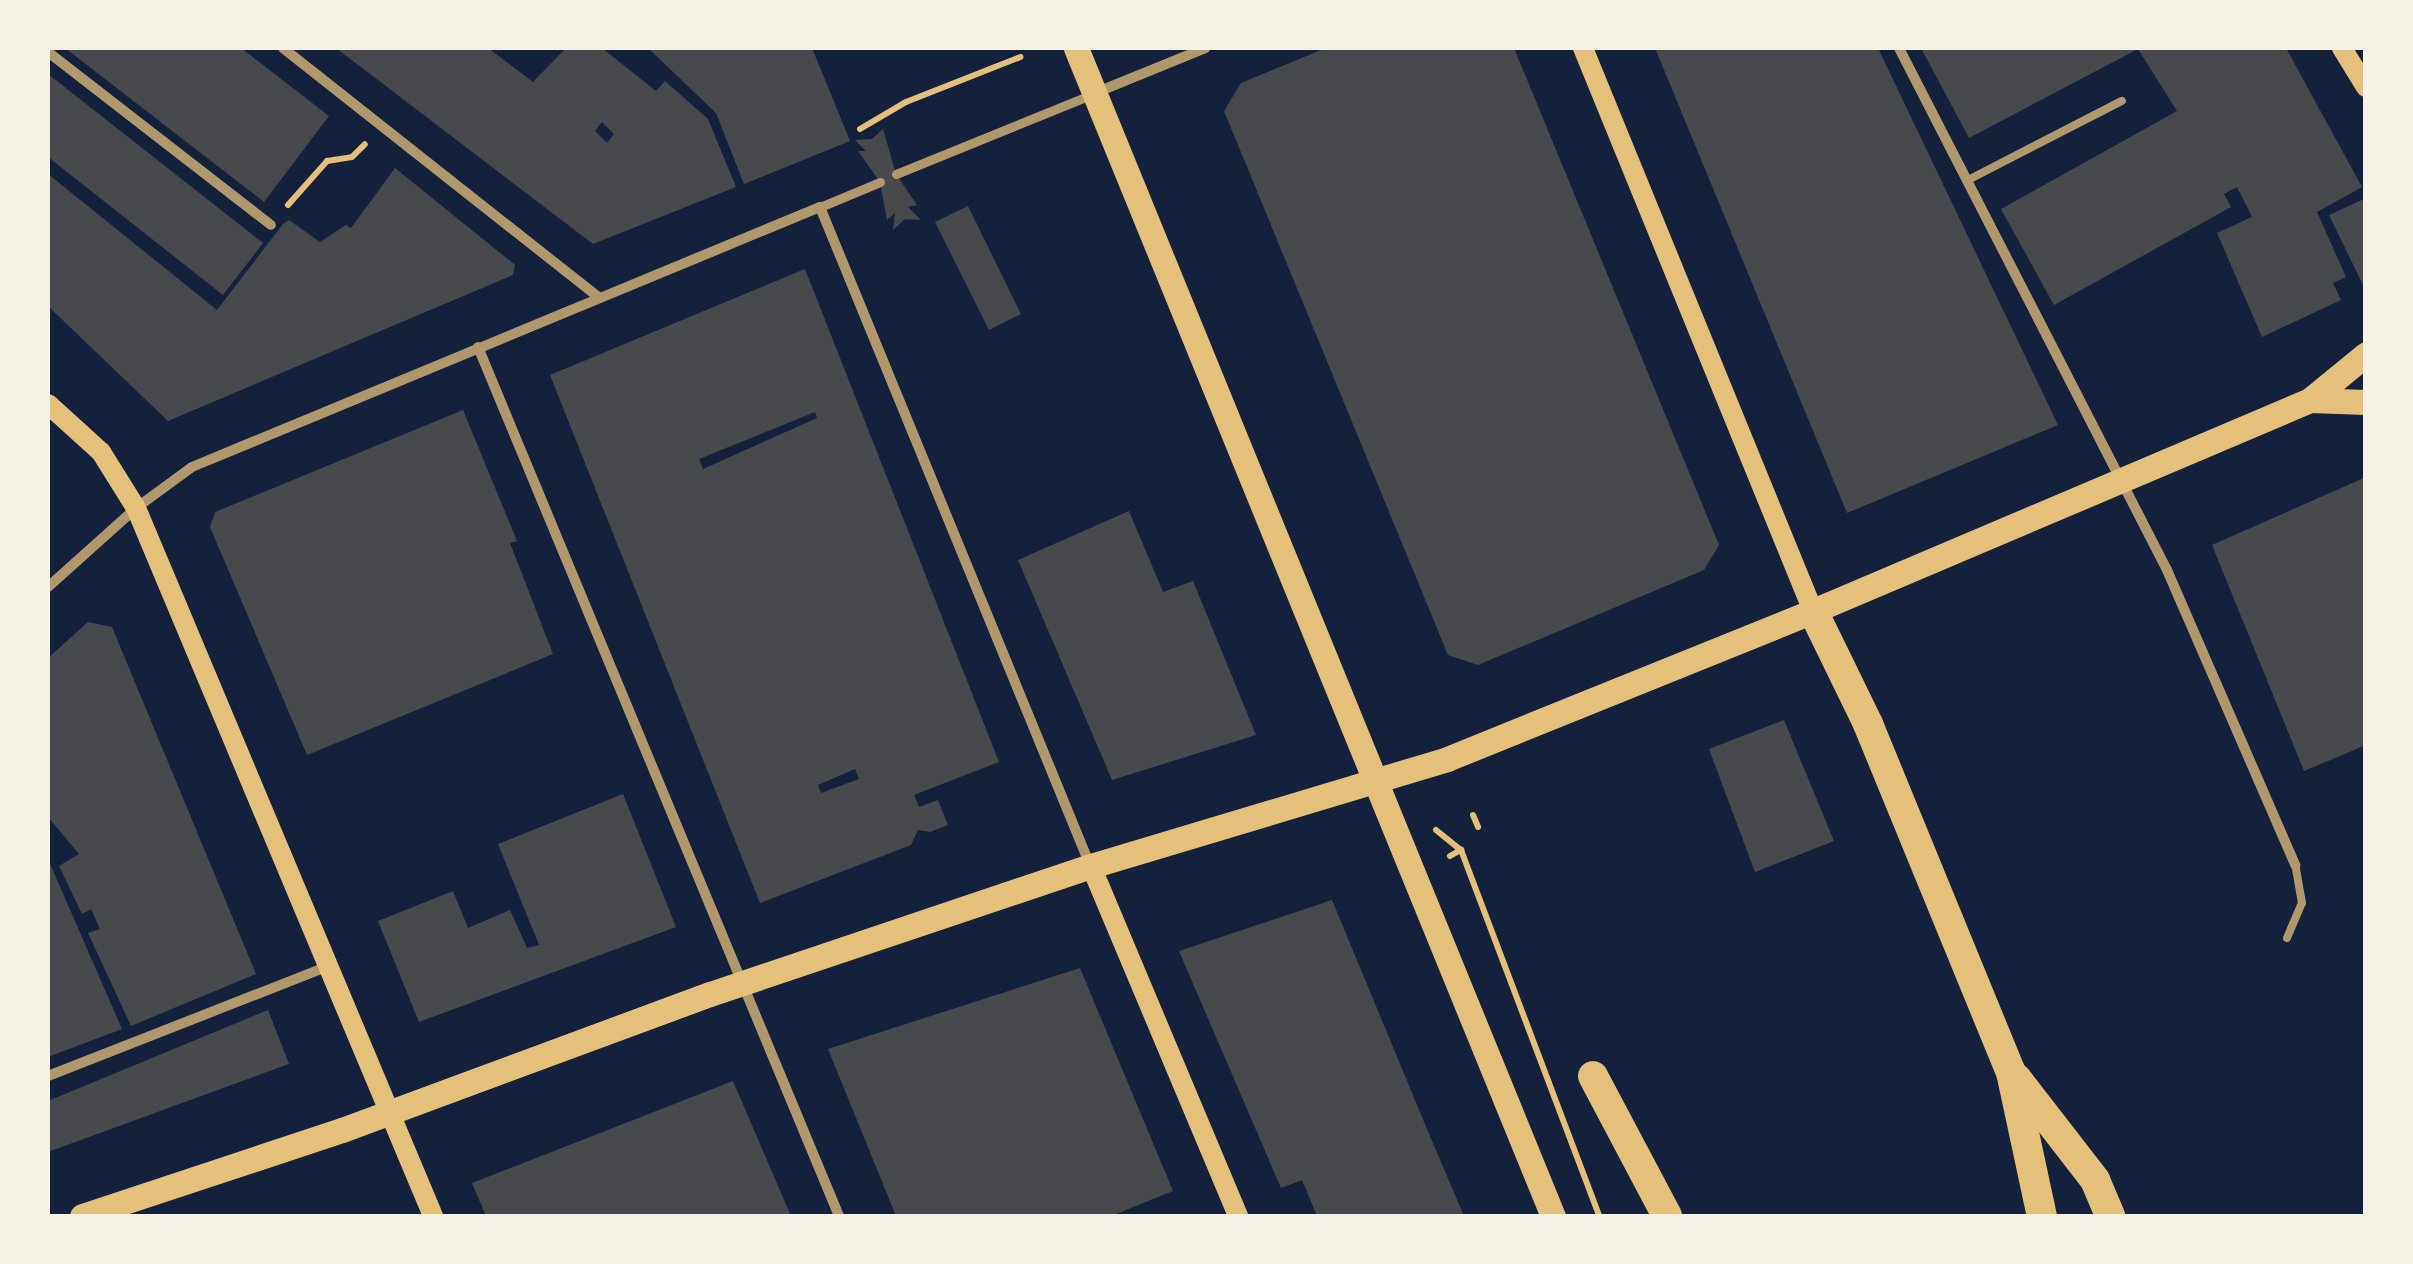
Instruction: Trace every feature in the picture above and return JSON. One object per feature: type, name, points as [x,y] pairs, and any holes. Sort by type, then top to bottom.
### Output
[{"type":"highway","points":[[1814,611],[1868,724],[2012,1072],[2042,1216]]},
{"type":"highway","points":[[2012,1072],[2094,1180],[2110,1216]]},
{"type":"highway","points":[[1593,1076],[1667,1216]]},
{"type":"main road","points":[[1076,48],[1553,1216]]},
{"type":"main road","points":[[1583,48],[1814,611]]},
{"type":"main road","points":[[2342,48],[2366,87]]},
{"type":"main road","points":[[82,1216],[744,983],[1091,866],[1447,759],[1814,611],[2310,400],[2366,354]]},
{"type":"main road","points":[[2310,400],[2366,402]]},
{"type":"main road","points":[[48,404],[100,452],[136,508],[432,1216]]},
{"type":"main road","points":[[1091,866],[1238,1216]]},
{"type":"street","points":[[283,48],[599,298]]},
{"type":"street","points":[[896,174],[1205,48]]},
{"type":"street","points":[[1899,48],[2181,600],[2296,865]]},
{"type":"street","points":[[48,52],[270,225]]},
{"type":"street","points":[[48,587],[136,508],[192,468],[880,182]]},
{"type":"street","points":[[820,207],[1091,866]]},
{"type":"street","points":[[478,347],[839,1216]]},
{"type":"street","points":[[48,1076],[328,966]]},
{"type":"lane","points":[[1968,180],[2122,101]]},
{"type":"lane","points":[[2288,938],[2302,903],[2296,865]]},
{"type":"path","points":[[860,128],[906,102],[1020,57]]},
{"type":"path","points":[[270,225],[327,161],[352,157],[370,140]]},
{"type":"path","points":[[1473,815],[1478,827]]},
{"type":"path","points":[[1450,856],[1460,850],[1598,1216]]},
{"type":"building","points":[[65,48],[241,48],[329,116],[264,202]]},
{"type":"building","points":[[336,48],[488,48],[533,82],[566,48],[602,48],[656,91],[665,81],[708,119],[736,187],[593,244]],"holes":[[[602,122],[614,134],[607,143],[595,131]]]},
{"type":"building","points":[[648,48],[812,48],[850,141],[744,184],[716,113]]},
{"type":"building","points":[[1326,48],[1514,48],[1719,545],[1704,570],[1478,665],[1448,655],[1224,111],[1241,83]]},
{"type":"building","points":[[1655,48],[1878,48],[2058,425],[1847,513]]},
{"type":"building","points":[[1921,48],[2286,48],[2362,187],[2317,212],[2346,277],[2333,283],[2341,300],[2262,337],[2217,233],[2252,217],[2237,187],[2224,194],[2231,207],[2054,305],[2001,209],[2177,111],[2138,49],[1969,138]]},
{"type":"building","points":[[48,74],[263,243],[223,295],[48,157]]},
{"type":"building","points":[[883,129],[896,174],[917,205],[908,207],[921,220],[905,219],[893,230],[895,213],[887,220],[880,182],[858,151],[866,151],[855,140],[872,139]]},
{"type":"building","points":[[395,168],[515,265],[513,275],[168,421],[48,306],[48,174],[217,310],[283,224],[289,220],[320,242],[346,225],[351,228]]},
{"type":"building","points":[[2366,198],[2366,291],[2329,215]]},
{"type":"building","points":[[968,206],[1021,314],[989,330],[935,222]]},
{"type":"building","points":[[805,269],[999,762],[914,795],[919,807],[938,800],[948,825],[930,832],[918,830],[911,845],[760,903],[550,375]],"holes":[[[815,412],[817,418],[703,469],[699,459]],[[855,769],[859,779],[821,793],[818,785]]]},
{"type":"building","points":[[463,410],[517,541],[510,543],[553,654],[307,755],[210,527],[215,512]]},
{"type":"building","points":[[2366,477],[2366,745],[2304,771],[2212,545]]},
{"type":"building","points":[[1129,511],[1163,592],[1193,581],[1256,735],[1112,780],[1018,560]]},
{"type":"building","points":[[88,622],[112,627],[256,974],[131,1026],[88,933],[100,929],[91,909],[82,914],[59,866],[79,854],[48,817],[48,658]]},
{"type":"building","points":[[1784,720],[1834,841],[1755,872],[1709,749]]},
{"type":"building","points":[[623,794],[676,927],[419,1022],[378,921],[453,891],[468,928],[510,910],[527,948],[539,945],[498,844]]},
{"type":"building","points":[[48,859],[122,1029],[48,1057]]},
{"type":"building","points":[[1332,900],[1464,1216],[1317,1216],[1302,1180],[1281,1188],[1179,951]]},
{"type":"building","points":[[1080,968],[1173,1191],[1111,1216],[896,1216],[828,1049]]},
{"type":"building","points":[[268,1010],[289,1064],[48,1152],[48,1101]]},
{"type":"building","points":[[733,1081],[791,1216],[486,1216],[472,1183]]}]
